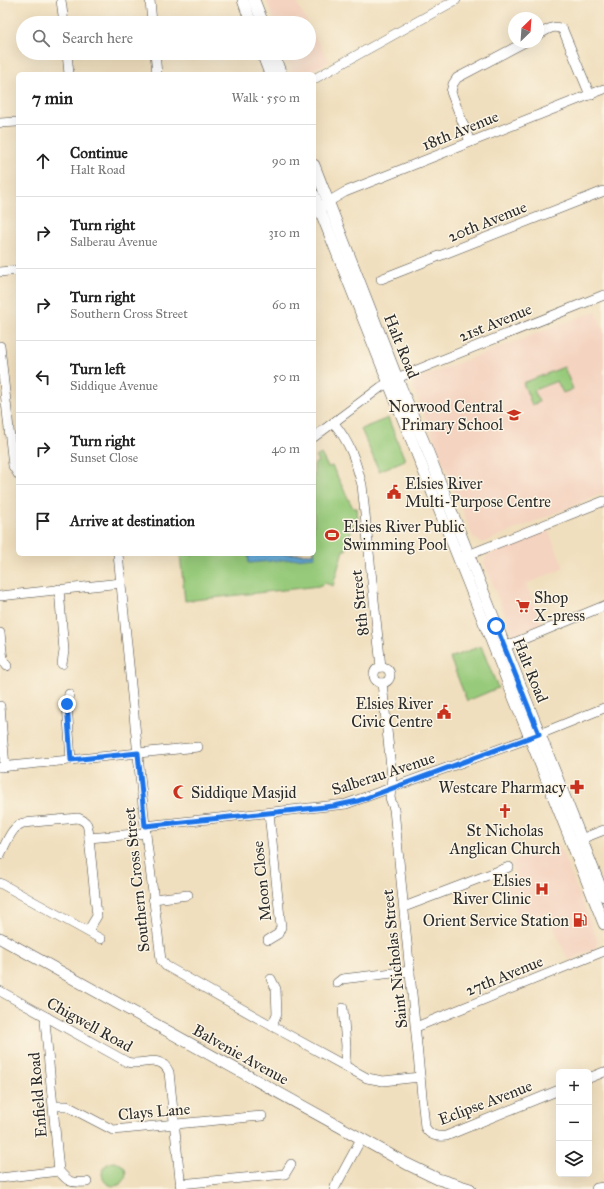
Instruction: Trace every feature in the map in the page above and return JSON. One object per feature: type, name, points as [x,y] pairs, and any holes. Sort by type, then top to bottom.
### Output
[{"type":"street","points":[[61,0],[63,16]]},
{"type":"street","points":[[150,0],[151,16]]},
{"type":"street","points":[[243,0],[249,16]]},
{"type":"street","points":[[254,0],[260,16]]},
{"type":"street","points":[[316,78],[456,0]]},
{"type":"street","points":[[544,32],[557,26],[562,30],[590,95]]},
{"type":"street","points":[[470,142],[451,92],[453,84],[457,78],[514,48]]},
{"type":"street","points":[[68,60],[69,72]]},
{"type":"street","points":[[156,60],[157,72]]},
{"type":"street","points":[[265,60],[269,72]]},
{"type":"street","points":[[276,60],[280,72]]},
{"type":"street","name":"18th Avenue","points":[[320,208],[345,192],[604,89]]},
{"type":"street","points":[[0,123],[16,122]]},
{"type":"street","name":"Halt Road","points":[[316,179],[320,208],[393,380],[426,447],[463,557],[534,736],[604,924]]},
{"type":"street","name":"20th Avenue","points":[[381,279],[604,191]]},
{"type":"street","points":[[0,272],[16,270]]},
{"type":"street","name":"21st Avenue","points":[[316,436],[393,380],[604,295]]},
{"type":"street","points":[[0,346],[13,466],[16,471]]},
{"type":"street","name":"8th Street","points":[[334,423],[341,432],[355,459],[362,485],[381,667],[376,669],[374,677],[377,681],[382,683],[392,777],[391,789]]},
{"type":"street","points":[[463,557],[604,501]]},
{"type":"street","name":"Southern Cross Street","points":[[118,556],[153,899],[161,960],[166,966],[367,1078],[393,1081],[420,1077]]},
{"type":"street","name":"Halt Road","points":[[463,557],[504,646],[534,736],[581,839],[604,896]]},
{"type":"street","points":[[0,596],[121,583]]},
{"type":"street","points":[[59,590],[64,651],[62,664]]},
{"type":"street","points":[[504,646],[604,606]]},
{"type":"street","points":[[0,633],[3,660],[7,666]]},
{"type":"street","points":[[69,694],[67,704],[71,760]]},
{"type":"street","points":[[1,703],[3,767],[198,748]]},
{"type":"street","name":"Salberau Avenue","points":[[89,838],[346,804],[391,789],[534,736],[604,708]]},
{"type":"street","name":"Saint Nicholas Street","points":[[391,789],[390,798],[394,809],[426,1127]]},
{"type":"street","name":"Moon Close","points":[[268,940],[278,934],[281,927],[270,813]]},
{"type":"street","points":[[0,855],[14,829],[18,825],[23,823],[78,818],[85,820],[88,827],[96,916],[88,931]]},
{"type":"street","points":[[581,839],[604,830]]},
{"type":"street","points":[[404,907],[509,867]]},
{"type":"street","points":[[0,883],[101,939]]},
{"type":"street","points":[[153,899],[188,895]]},
{"type":"street","name":"Balvenie Avenue","points":[[0,938],[422,1172],[438,1179],[470,1189]]},
{"type":"street","name":"27th Avenue","points":[[416,1027],[604,951]]},
{"type":"street","points":[[337,983],[342,979],[410,971]]},
{"type":"street","points":[[271,979],[276,988],[277,1014],[272,1026]]},
{"type":"street","name":"Chigwell Road","points":[[0,991],[127,1062],[133,1063],[154,1061],[164,1065],[169,1072],[180,1186]]},
{"type":"street","points":[[343,1008],[346,1046],[344,1066]]},
{"type":"street","name":"Enfield Road","points":[[47,1017],[45,1021],[59,1171]]},
{"type":"street","points":[[592,1077],[604,1072]]},
{"type":"street","name":"Eclipse Avenue","points":[[426,1127],[430,1133],[437,1137],[446,1136],[556,1091]]},
{"type":"street","name":"Clays Lane","points":[[54,1106],[67,1106],[113,1130],[262,1116]]},
{"type":"street","points":[[334,1189],[362,1139]]},
{"type":"street","points":[[180,1186],[285,1174],[291,1164]]},
{"type":"street","points":[[0,1178],[59,1171],[71,1182],[87,1182]]},
{"type":"street","points":[[597,1189],[604,1188]]},
{"type":"shaded area","points":[[266,0],[306,0],[297,4],[304,16],[272,16]]},
{"type":"shaded area","points":[[316,38],[329,61],[310,72],[292,72],[288,60],[316,60]]},
{"type":"shaded area","name":"Norwood Central Primary School","points":[[596,311],[604,331],[604,493],[482,543],[473,537],[413,387],[416,379]]},
{"type":"shaded area","points":[[548,530],[564,568],[526,584],[542,624],[513,635],[484,563],[487,555]]},
{"type":"shaded area","name":"Elsies River Clinic","points":[[558,843],[598,941],[595,949],[568,960],[548,913],[521,923],[503,879],[515,874],[510,862]]},
{"type":"green space","points":[[564,367],[573,389],[563,393],[557,381],[534,390],[539,402],[532,405],[523,383]]},
{"type":"green space","points":[[388,418],[405,460],[379,471],[361,429]]},
{"type":"green space","name":"Elsies River Public Swimming Pool","points":[[321,454],[328,467],[332,466],[353,508],[357,508],[358,519],[354,520],[346,550],[343,550],[333,586],[325,583],[319,586],[185,601],[180,556],[316,556],[316,463],[318,462],[316,457]]},
{"type":"green space","points":[[481,646],[498,688],[467,701],[450,658]]},
{"type":"green space","points":[[114,1162],[119,1163],[125,1169],[125,1179],[119,1185],[114,1186],[109,1185],[103,1179],[102,1174],[103,1169],[109,1163]]},
{"type":"water","points":[[248,556],[315,557],[249,563]]},
{"type":"place","name":"Norwood Central Primary School","points":[[514,415]]},
{"type":"place","name":"Elsies River Multi-Purpose Centre","points":[[394,492]]},
{"type":"place","name":"Elsies River Public Swimming Pool","points":[[332,535]]},
{"type":"place","name":"Shop X-press","points":[[523,606]]},
{"type":"place","name":"Elsies River Civic Centre","points":[[444,712]]},
{"type":"place","name":"Westcare Pharmacy","points":[[577,787]]},
{"type":"place","name":"Siddique Masjid","points":[[180,792]]},
{"type":"place","name":"St Nicholas Anglican Church","points":[[505,811]]},
{"type":"place","name":"Elsies River Clinic","points":[[542,889]]},
{"type":"place","name":"Orient Service Station","points":[[580,920]]},
{"type":"route","points":[[67,704],[71,760],[138,753],[145,826],[346,804],[358,801],[539,734],[496,626]]}]
